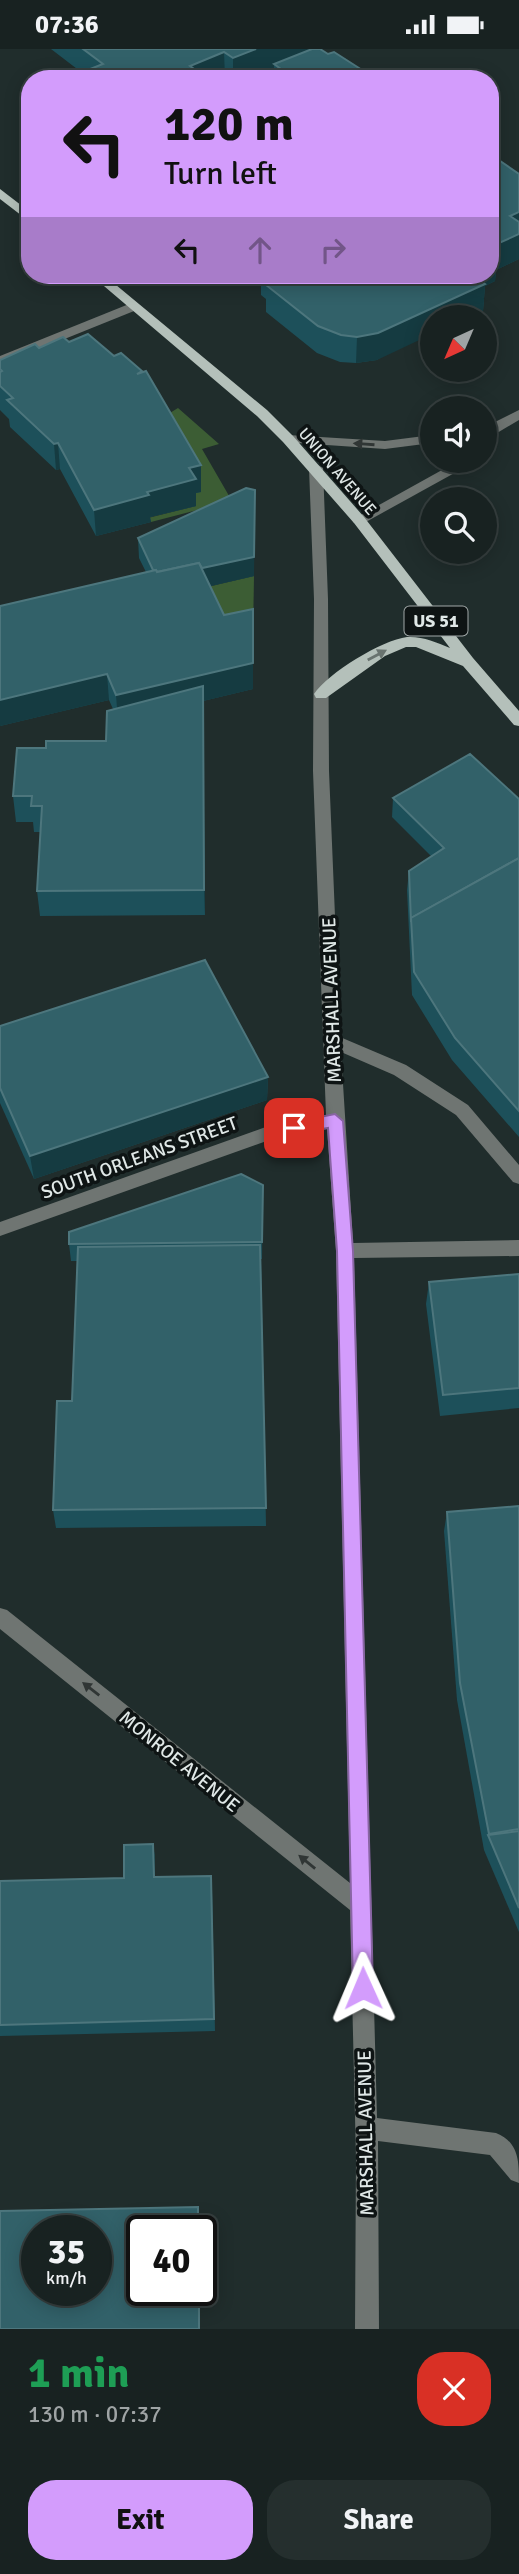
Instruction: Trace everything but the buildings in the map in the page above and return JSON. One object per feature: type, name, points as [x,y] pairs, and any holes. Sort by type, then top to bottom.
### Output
[{"type":"main road","points":[[0,193],[21,210]]},
{"type":"main road","name":"UNION AVENUE","points":[[108,284],[262,413],[316,468],[468,662],[519,722]]},
{"type":"main road","points":[[321,694],[361,663],[388,649],[414,641],[468,662]]},
{"type":"street","points":[[0,361],[134,306]]},
{"type":"street","points":[[497,428],[519,414]]},
{"type":"street","points":[[288,439],[385,445],[420,441]]},
{"type":"street","name":"MARSHALL AVENUE","points":[[316,468],[321,771],[334,1042],[335,1121],[345,1251],[366,2128],[367,2329]]},
{"type":"street","points":[[359,520],[447,473]]},
{"type":"street","points":[[334,1042],[400,1070],[462,1110],[519,1177]]},
{"type":"street","name":"SOUTH ORLEANS STREET","points":[[0,1229],[274,1131],[335,1121]]},
{"type":"street","points":[[345,1251],[519,1248]]},
{"type":"street","name":"MONROE AVENUE","points":[[0,1616],[360,1905]]},
{"type":"street","points":[[366,2128],[496,2144],[519,2172]]},
{"type":"green space","points":[[178,408],[219,444],[202,449],[232,501],[151,522],[148,518],[196,506],[160,419]]},
{"type":"green space","points":[[254,576],[253,635],[225,641],[199,589]]},
{"type":"route","points":[[294,1128],[335,1121],[345,1251],[363,1988]]}]
